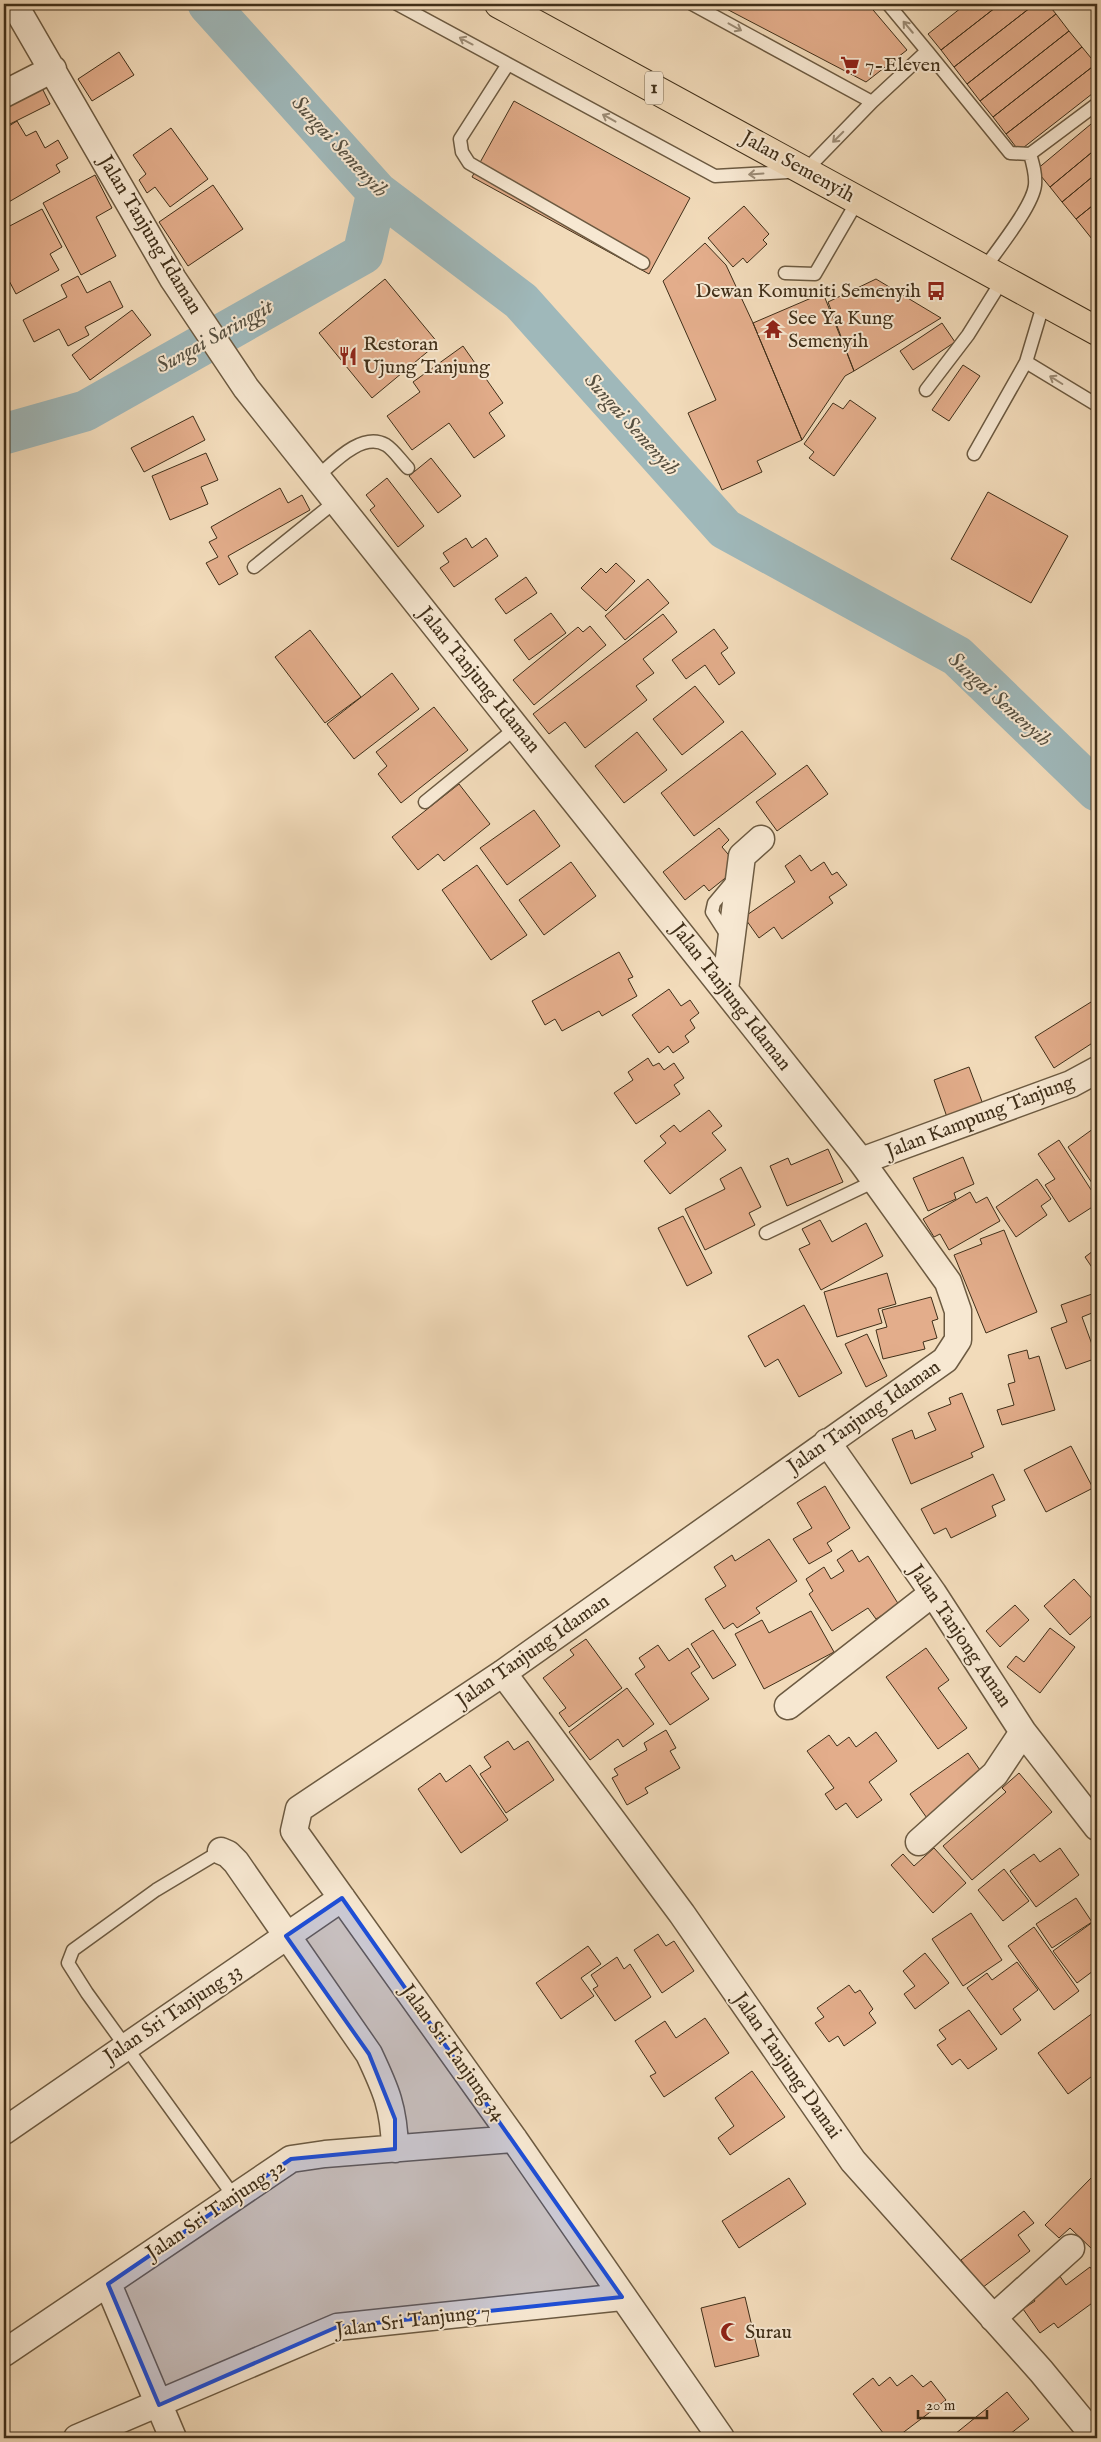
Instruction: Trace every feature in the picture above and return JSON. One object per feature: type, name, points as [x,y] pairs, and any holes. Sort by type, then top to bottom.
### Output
[{"type":"main road","name":"Jalan Semenyih","points":[[502,4],[1097,331]]},
{"type":"street","name":"Jalan Tanjung Idaman","points":[[14,4],[173,280],[246,388],[868,1171],[948,1282],[958,1311],[958,1340],[945,1360],[503,1673],[299,1809]]},
{"type":"street","points":[[4,94],[53,69]]},
{"type":"street","points":[[725,989],[742,856],[761,839]]},
{"type":"street","name":"Jalan Kampung Tanjung","points":[[868,1171],[1071,1084],[1097,1070]]},
{"type":"street","name":"Jalan Tanjong Aman","points":[[827,1442],[933,1593],[1023,1732],[1097,1827]]},
{"type":"street","points":[[788,1706],[933,1593]]},
{"type":"street","name":"Jalan Tanjung Damai","points":[[503,1673],[682,1914],[853,2161],[1041,2371],[1096,2438]]},
{"type":"street","points":[[919,1842],[995,1774],[1023,1732]]},
{"type":"street","name":"Jalan Sri Tanjung 34","points":[[299,1809],[294,1831],[514,2139],[721,2438]]},
{"type":"street","points":[[221,1851],[228,1854],[236,1862],[369,2054],[385,2088],[394,2119],[395,2149]]},
{"type":"street","name":"Jalan Sri Tanjung 33","points":[[4,2131],[126,2045],[342,1898]]},
{"type":"street","name":"Jalan Sri Tanjung 32","points":[[4,2354],[291,2159],[514,2139]]},
{"type":"street","points":[[993,2318],[1072,2248]]},
{"type":"street","points":[[108,2284],[173,2438]]},
{"type":"street","name":"Jalan Sri Tanjung 7","points":[[77,2438],[159,2405],[337,2327],[622,2297]]},
{"type":"lane","points":[[397,4],[715,176],[805,171],[872,102],[927,51]]},
{"type":"lane","points":[[692,4],[872,102]]},
{"type":"lane","points":[[888,4],[1010,153],[1030,154],[1097,104]]},
{"type":"lane","points":[[508,64],[460,139],[462,152],[469,163],[643,262]]},
{"type":"lane","points":[[926,390],[968,335],[994,274],[1028,203],[1035,187],[1030,154]]},
{"type":"lane","points":[[785,273],[815,274],[858,200]]},
{"type":"lane","points":[[974,454],[1026,362],[1044,302]]},
{"type":"lane","points":[[1026,362],[1097,405]]},
{"type":"lane","points":[[317,477],[352,448],[368,442],[385,444],[408,468]]},
{"type":"lane","points":[[254,567],[336,501]]},
{"type":"lane","points":[[425,802],[517,727]]},
{"type":"lane","points":[[766,1234],[868,1171]]},
{"type":"lane","points":[[221,1851],[156,1890],[73,1950],[68,1963],[235,2198]]},
{"type":"highlighted area","points":[[342,1898],[622,2297],[337,2327],[159,2405],[108,2284],[291,2159],[395,2149],[395,2119],[369,2054],[286,1936]]},
{"type":"building","points":[[717,4],[868,4],[907,50],[866,82]]},
{"type":"building","points":[[966,4],[1000,4],[941,50],[928,34]]},
{"type":"building","points":[[1000,4],[1035,4],[954,67],[941,50]]},
{"type":"building","points":[[1035,4],[1048,4],[1056,14],[967,84],[954,67]]},
{"type":"building","points":[[1056,14],[1069,31],[980,101],[967,84]]},
{"type":"building","points":[[1069,31],[1082,47],[993,117],[980,101]]},
{"type":"building","points":[[1082,47],[1096,64],[1006,134],[993,117]]},
{"type":"building","points":[[119,52],[134,75],[92,101],[78,79]]},
{"type":"building","points":[[1096,64],[1097,90],[1019,151],[1006,134]]},
{"type":"building","points":[[38,80],[50,104],[4,127],[4,97]]},
{"type":"building","points":[[514,101],[690,198],[649,274],[472,177]]},
{"type":"building","points":[[1097,119],[1097,148],[1050,187],[1036,170]]},
{"type":"building","points":[[17,121],[26,136],[36,131],[45,148],[58,140],[68,158],[56,165],[60,172],[7,203],[4,197],[4,129]]},
{"type":"building","points":[[171,128],[208,179],[170,207],[155,187],[147,193],[139,180],[146,174],[133,155]]},
{"type":"building","points":[[1097,148],[1097,173],[1062,202],[1050,187]]},
{"type":"building","points":[[1097,173],[1097,202],[1076,219],[1062,202]]},
{"type":"building","points":[[95,175],[112,208],[96,217],[116,256],[81,275],[43,203]]},
{"type":"building","points":[[213,185],[243,229],[188,266],[159,222]]},
{"type":"building","points":[[1097,202],[1097,234],[1092,239],[1076,219]]},
{"type":"building","points":[[744,206],[769,234],[763,240],[767,244],[747,263],[743,258],[733,267],[708,238]]},
{"type":"building","points":[[42,209],[62,247],[50,254],[59,270],[16,294],[4,271],[4,229]]},
{"type":"building","points":[[705,243],[726,265],[753,323],[802,440],[757,461],[762,472],[722,490],[688,413],[716,400],[663,281]]},
{"type":"building","points":[[78,276],[87,293],[110,281],[123,307],[85,327],[89,335],[68,346],[59,329],[34,342],[23,320],[67,297],[61,285]]},
{"type":"building","points":[[385,279],[438,343],[372,398],[319,333]]},
{"type":"building","points":[[876,279],[941,318],[854,371],[828,302]]},
{"type":"building","points":[[823,293],[854,371],[845,376],[802,440],[753,323]]},
{"type":"building","points":[[132,310],[151,335],[90,380],[72,355]]},
{"type":"building","points":[[942,323],[955,342],[913,370],[900,351]]},
{"type":"building","points":[[463,346],[503,403],[489,413],[505,436],[474,458],[449,423],[412,450],[387,416],[420,392],[413,382]]},
{"type":"building","points":[[963,365],[980,376],[949,421],[932,410]]},
{"type":"building","points":[[850,400],[876,418],[834,476],[809,458],[814,452],[804,444],[833,403],[843,409]]},
{"type":"building","points":[[193,416],[205,440],[144,472],[131,448]]},
{"type":"building","points":[[206,453],[218,480],[201,487],[208,504],[170,520],[152,476]]},
{"type":"building","points":[[431,458],[461,496],[438,513],[409,476]]},
{"type":"building","points":[[387,478],[424,526],[398,547],[370,510],[375,506],[366,495]]},
{"type":"building","points":[[280,488],[288,503],[302,495],[310,510],[228,556],[238,574],[219,585],[206,563],[218,557],[209,542],[217,538],[211,527]]},
{"type":"building","points":[[988,492],[1068,536],[1031,603],[951,559]]},
{"type":"building","points":[[466,538],[472,548],[486,538],[498,556],[454,587],[440,568],[449,562],[443,553]]},
{"type":"building","points":[[616,563],[635,581],[606,611],[581,588],[601,568],[606,573]]},
{"type":"building","points":[[526,577],[537,593],[506,614],[495,599]]},
{"type":"building","points":[[648,579],[669,603],[625,640],[605,616]]},
{"type":"building","points":[[551,613],[566,633],[529,660],[514,640]]},
{"type":"building","points":[[663,614],[677,632],[643,659],[654,673],[636,686],[647,700],[585,748],[565,722],[549,734],[533,714]]},
{"type":"building","points":[[590,626],[606,645],[534,705],[513,680],[578,627],[583,632]]},
{"type":"building","points":[[714,629],[728,648],[721,653],[735,673],[719,685],[705,665],[686,679],[672,660]]},
{"type":"building","points":[[310,630],[361,697],[325,723],[275,657]]},
{"type":"building","points":[[392,673],[419,709],[354,759],[327,724]]},
{"type":"building","points":[[695,686],[724,722],[682,755],[653,719]]},
{"type":"building","points":[[434,707],[468,750],[401,803],[378,774],[387,766],[376,752]]},
{"type":"building","points":[[742,731],[776,774],[694,836],[661,793]]},
{"type":"building","points":[[637,732],[667,770],[624,803],[595,766]]},
{"type":"building","points":[[807,765],[828,794],[777,831],[756,802]]},
{"type":"building","points":[[459,784],[490,824],[444,861],[438,854],[418,870],[392,837]]},
{"type":"building","points":[[534,810],[560,846],[507,885],[480,848]]},
{"type":"building","points":[[719,828],[729,840],[722,847],[739,867],[709,891],[704,885],[685,900],[663,872]]},
{"type":"building","points":[[800,855],[811,871],[824,862],[832,875],[837,872],[847,885],[829,897],[833,903],[782,939],[774,927],[759,938],[744,917],[795,882],[785,866]]},
{"type":"building","points":[[571,862],[596,896],[544,935],[519,900]]},
{"type":"building","points":[[477,865],[527,935],[491,960],[442,890]]},
{"type":"building","points":[[619,952],[633,977],[628,979],[637,996],[602,1016],[599,1011],[562,1031],[555,1019],[545,1025],[532,1001]]},
{"type":"building","points":[[669,989],[681,1006],[690,1000],[699,1013],[690,1020],[695,1028],[685,1036],[689,1042],[673,1053],[668,1046],[659,1053],[632,1015]]},
{"type":"building","points":[[1091,1002],[1097,1012],[1097,1040],[1054,1068],[1035,1037]]},
{"type":"building","points":[[648,1058],[653,1066],[659,1063],[664,1070],[674,1063],[684,1078],[674,1085],[680,1094],[636,1124],[614,1093],[633,1080],[628,1072]]},
{"type":"building","points":[[969,1067],[984,1107],[948,1120],[934,1080]]},
{"type":"building","points":[[709,1110],[722,1126],[712,1133],[726,1150],[670,1194],[644,1161],[666,1143],[660,1136],[674,1125],[680,1132]]},
{"type":"building","points":[[1097,1126],[1097,1184],[1094,1186],[1068,1147]]},
{"type":"building","points":[[1059,1140],[1097,1199],[1097,1204],[1069,1222],[1045,1185],[1055,1179],[1038,1154]]},
{"type":"building","points":[[828,1149],[843,1182],[787,1206],[770,1166],[788,1158],[791,1165]]},
{"type":"building","points":[[963,1157],[974,1184],[954,1193],[956,1199],[928,1211],[913,1178]]},
{"type":"building","points":[[741,1167],[761,1207],[749,1213],[755,1225],[705,1250],[685,1209],[725,1189],[720,1179]]},
{"type":"building","points":[[1037,1179],[1051,1199],[1041,1206],[1047,1215],[1016,1237],[996,1207]]},
{"type":"building","points":[[970,1192],[976,1203],[987,1197],[1000,1221],[949,1250],[940,1234],[934,1237],[923,1219]]},
{"type":"building","points":[[683,1216],[712,1273],[687,1286],[658,1228]]},
{"type":"building","points":[[820,1220],[832,1242],[866,1223],[883,1256],[821,1290],[799,1249],[810,1244],[802,1229]]},
{"type":"building","points":[[1004,1230],[1037,1312],[986,1333],[954,1255],[982,1244],[980,1239]]},
{"type":"building","points":[[1097,1248],[1097,1275],[1085,1257]]},
{"type":"building","points":[[887,1273],[896,1304],[878,1309],[882,1323],[837,1337],[824,1292]]},
{"type":"building","points":[[1092,1294],[1097,1311],[1082,1317],[1097,1358],[1066,1369],[1051,1328],[1067,1322],[1061,1305]]},
{"type":"building","points":[[931,1297],[938,1319],[932,1321],[937,1338],[923,1342],[925,1349],[883,1359],[876,1330],[887,1327],[882,1310]]},
{"type":"building","points":[[804,1305],[842,1373],[799,1397],[778,1359],[765,1367],[748,1336]]},
{"type":"building","points":[[867,1334],[887,1376],[866,1387],[845,1344]]},
{"type":"building","points":[[1027,1350],[1029,1359],[1039,1356],[1055,1410],[1002,1425],[997,1410],[1014,1405],[1008,1384],[1015,1382],[1008,1355]]},
{"type":"building","points":[[962,1393],[984,1447],[971,1453],[973,1457],[911,1484],[892,1439],[912,1430],[915,1439],[936,1430],[928,1413],[951,1404],[949,1398]]},
{"type":"building","points":[[1071,1446],[1093,1488],[1046,1512],[1024,1470]]},
{"type":"building","points":[[993,1474],[1005,1500],[992,1506],[996,1516],[951,1538],[946,1528],[934,1534],[921,1509]]},
{"type":"building","points":[[825,1486],[850,1528],[827,1543],[832,1551],[809,1564],[793,1539],[812,1528],[797,1503]]},
{"type":"building","points":[[769,1539],[797,1581],[756,1608],[760,1613],[737,1628],[733,1623],[724,1629],[705,1599],[726,1586],[714,1567],[732,1555],[735,1561]]},
{"type":"building","points":[[852,1550],[859,1562],[868,1556],[899,1605],[876,1619],[868,1608],[832,1631],[809,1594],[813,1591],[806,1579],[824,1567],[831,1579],[844,1571],[837,1560]]},
{"type":"building","points":[[1074,1579],[1097,1604],[1097,1611],[1070,1635],[1044,1606]]},
{"type":"building","points":[[1015,1605],[1029,1620],[1000,1647],[986,1631]]},
{"type":"building","points":[[811,1611],[834,1652],[764,1689],[735,1634],[762,1620],[769,1633]]},
{"type":"building","points":[[1050,1628],[1075,1647],[1040,1693],[1007,1667],[1016,1656],[1024,1662]]},
{"type":"building","points":[[713,1630],[736,1665],[713,1679],[691,1644]]},
{"type":"building","points":[[586,1639],[622,1688],[569,1727],[559,1713],[566,1708],[543,1678],[574,1655],[570,1650]]},
{"type":"building","points":[[658,1645],[669,1661],[688,1648],[700,1667],[691,1673],[709,1699],[670,1725],[635,1674],[645,1667],[639,1658]]},
{"type":"building","points":[[926,1648],[949,1680],[938,1688],[967,1728],[938,1749],[886,1677]]},
{"type":"building","points":[[627,1688],[654,1724],[623,1747],[618,1739],[590,1760],[569,1732]]},
{"type":"building","points":[[666,1730],[676,1748],[670,1751],[680,1768],[645,1788],[648,1793],[627,1805],[612,1778],[618,1775],[614,1769],[647,1750],[644,1743]]},
{"type":"building","points":[[876,1732],[897,1761],[869,1782],[882,1800],[857,1818],[846,1803],[836,1810],[825,1794],[834,1788],[807,1751],[829,1735],[837,1746],[849,1737],[856,1747]]},
{"type":"building","points":[[508,1741],[514,1750],[528,1741],[554,1780],[506,1813],[480,1774],[491,1767],[484,1757]]},
{"type":"building","points":[[968,1753],[987,1780],[929,1821],[910,1794]]},
{"type":"building","points":[[470,1765],[508,1820],[461,1853],[418,1789],[440,1773],[446,1782]]},
{"type":"building","points":[[1019,1773],[1052,1812],[972,1880],[943,1846],[1006,1792],[1002,1788]]},
{"type":"building","points":[[934,1848],[966,1883],[933,1913],[891,1865],[903,1854],[914,1866]]},
{"type":"building","points":[[1060,1848],[1079,1875],[1036,1907],[1010,1871],[1034,1854],[1040,1862]]},
{"type":"building","points":[[1004,1869],[1029,1901],[1003,1921],[978,1890]]},
{"type":"building","points":[[1076,1898],[1092,1922],[1052,1948],[1036,1924]]},
{"type":"building","points":[[971,1913],[1002,1960],[963,1986],[932,1939]]},
{"type":"building","points":[[1097,1919],[1097,1968],[1077,1983],[1053,1951]]},
{"type":"building","points":[[1034,1927],[1079,1991],[1054,2010],[1008,1946]]},
{"type":"building","points":[[658,1934],[666,1946],[674,1941],[694,1971],[662,1993],[634,1950]]},
{"type":"building","points":[[588,1946],[601,1964],[581,1978],[594,1996],[561,2019],[536,1983]]},
{"type":"building","points":[[925,1953],[949,1983],[915,2009],[904,1994],[915,1986],[903,1971]]},
{"type":"building","points":[[617,1957],[624,1969],[630,1964],[651,1997],[615,2021],[593,1989],[598,1986],[591,1975]]},
{"type":"building","points":[[1017,1962],[1038,1990],[1013,2009],[1021,2020],[1001,2035],[967,1988],[987,1973],[992,1980]]},
{"type":"building","points":[[849,1985],[855,1993],[860,1990],[873,2009],[869,2013],[876,2023],[844,2046],[838,2036],[829,2042],[815,2023],[824,2017],[817,2008]]},
{"type":"building","points":[[969,2010],[997,2049],[968,2069],[960,2059],[952,2065],[937,2045],[946,2039],[939,2030]]},
{"type":"building","points":[[1097,2010],[1097,2077],[1095,2074],[1068,2094],[1038,2053]]},
{"type":"building","points":[[705,2018],[729,2053],[664,2097],[650,2076],[656,2073],[635,2041],[665,2021],[676,2038]]},
{"type":"building","points":[[752,2071],[785,2117],[730,2155],[718,2138],[734,2126],[715,2098]]},
{"type":"building","points":[[1092,2177],[1097,2182],[1095,2200],[1097,2201],[1097,2246],[1093,2250],[1070,2228],[1059,2238],[1045,2225]]},
{"type":"building","points":[[789,2178],[806,2204],[739,2248],[722,2221]]},
{"type":"building","points":[[1024,2211],[1034,2223],[1018,2235],[1030,2251],[982,2288],[961,2260]]},
{"type":"building","points":[[1090,2267],[1097,2277],[1097,2292],[1092,2296],[1095,2301],[1058,2328],[1054,2323],[1040,2333],[1023,2309],[1035,2301],[1031,2295],[1059,2275],[1066,2285]]},
{"type":"building","name":"Surau","points":[[745,2297],[759,2356],[715,2367],[701,2308]]},
{"type":"building","points":[[912,2375],[923,2387],[931,2381],[946,2400],[896,2438],[887,2438],[853,2394],[873,2378],[879,2386],[890,2377],[897,2386]]},
{"type":"building","points":[[1007,2392],[1029,2419],[1005,2438],[950,2438]]},
{"type":"waterway","name":"Sungai Semenyih","points":[[208,4],[377,192],[521,301],[725,529],[957,656],[1097,791]]},
{"type":"waterway","name":"Sungai Saringgit","points":[[4,434],[85,411],[363,254],[377,192]]},
{"type":"place","name":"7-Eleven","points":[[850,65]]},
{"type":"place","name":"Dewan Komuniti Semenyih","points":[[936,291]]},
{"type":"place","name":"See Ya Kung Semenyih","points":[[773,329]]},
{"type":"place","name":"Restoran Ujung Tanjung","points":[[348,356]]},
{"type":"place","name":"Surau","points":[[730,2332]]}]
